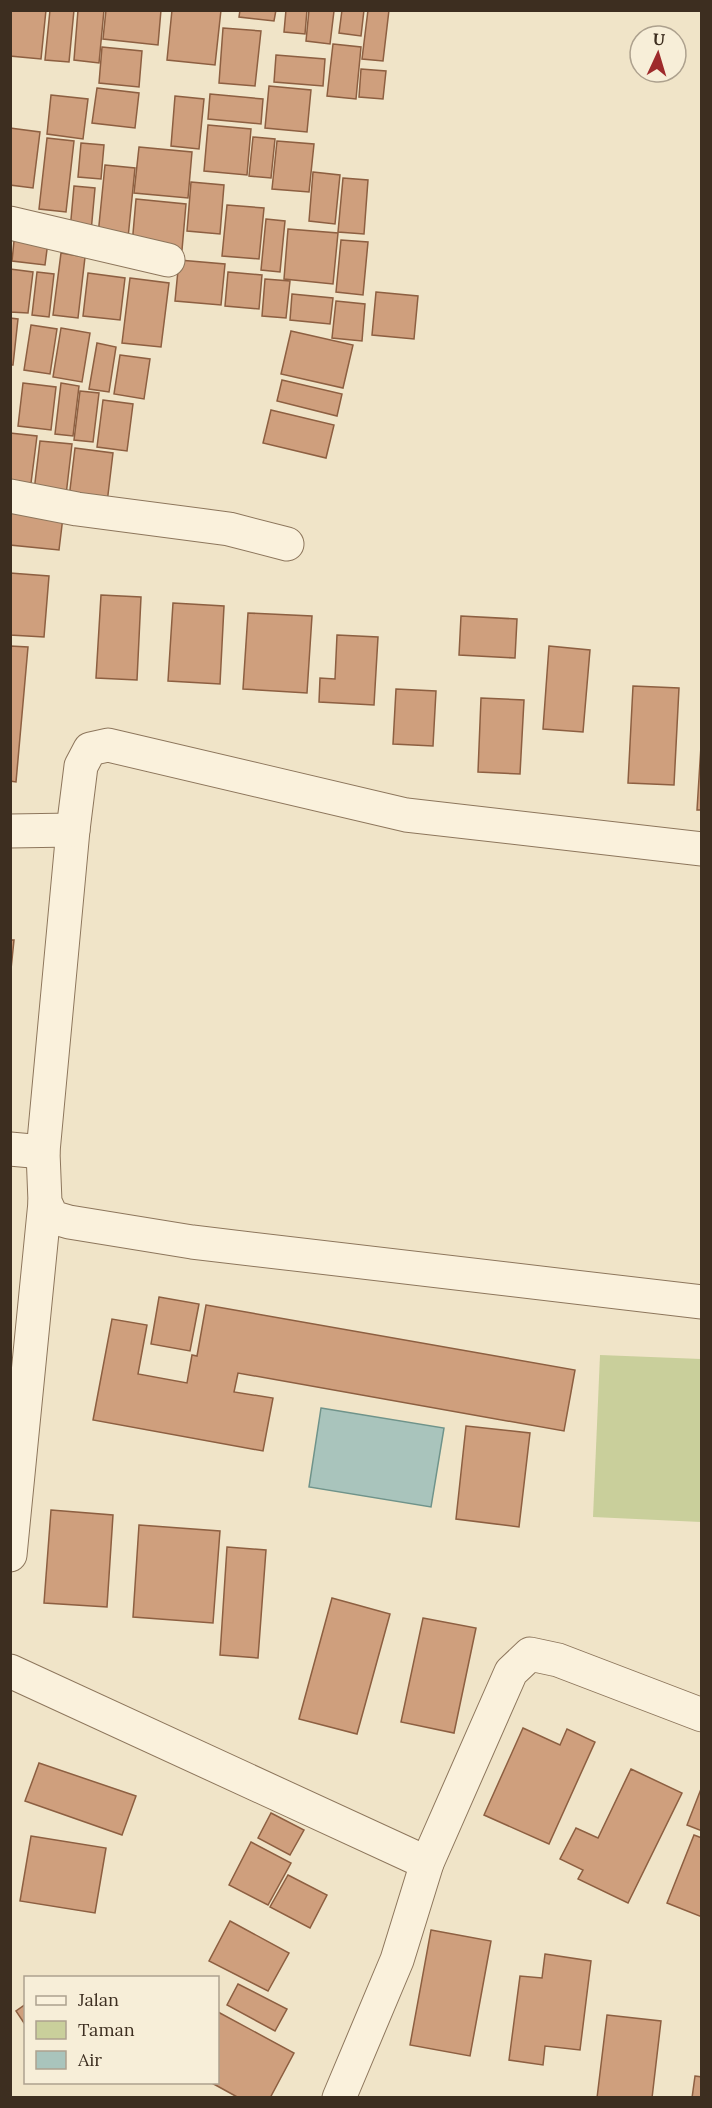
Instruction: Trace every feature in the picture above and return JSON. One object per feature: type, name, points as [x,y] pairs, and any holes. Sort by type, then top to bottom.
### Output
[{"type":"street","points":[[10,223],[168,260]]},
{"type":"street","points":[[10,496],[78,509],[229,529],[287,544]]},
{"type":"street","points":[[10,1555],[45,1202],[43,1152],[73,830],[81,766],[90,749],[108,745],[406,815],[702,849]]},
{"type":"street","points":[[10,831],[73,830]]},
{"type":"street","points":[[10,1149],[43,1152]]},
{"type":"street","points":[[45,1202],[52,1217],[69,1222],[192,1242],[702,1302]]},
{"type":"street","points":[[350,2095],[397,1960],[427,1863],[511,1672],[530,1654],[558,1660],[702,1715]]},
{"type":"street","points":[[10,1671],[427,1863]]},
{"type":"green space","points":[[600,1355],[701,1359],[701,1522],[593,1517]]},
{"type":"water","points":[[321,1408],[444,1428],[431,1507],[309,1487]]},
{"type":"building","points":[[10,10],[46,10],[41,59],[10,56]]},
{"type":"building","points":[[50,10],[74,10],[69,62],[45,60]]},
{"type":"building","points":[[78,10],[104,10],[99,63],[74,60]]},
{"type":"building","points":[[106,10],[161,10],[158,45],[103,39]]},
{"type":"building","points":[[172,10],[221,10],[215,65],[167,60]]},
{"type":"building","points":[[240,10],[276,10],[274,21],[239,17]]},
{"type":"building","points":[[286,10],[307,10],[305,34],[284,32]]},
{"type":"building","points":[[309,10],[334,11],[330,44],[306,41]]},
{"type":"building","points":[[342,10],[364,10],[361,36],[339,33]]},
{"type":"building","points":[[368,10],[389,10],[383,61],[362,59]]},
{"type":"building","points":[[223,28],[261,31],[255,86],[219,83]]},
{"type":"building","points":[[333,44],[361,47],[356,99],[327,96]]},
{"type":"building","points":[[102,47],[142,51],[139,87],[99,83]]},
{"type":"building","points":[[276,55],[325,59],[323,86],[274,82]]},
{"type":"building","points":[[361,69],[386,71],[383,99],[359,97]]},
{"type":"building","points":[[269,86],[311,90],[307,132],[265,128]]},
{"type":"building","points":[[97,88],[139,93],[135,128],[92,123]]},
{"type":"building","points":[[210,94],[263,99],[261,124],[208,119]]},
{"type":"building","points":[[51,95],[88,99],[83,139],[47,134]]},
{"type":"building","points":[[175,96],[204,99],[199,149],[171,146]]},
{"type":"building","points":[[208,125],[251,129],[247,175],[204,171]]},
{"type":"building","points":[[10,128],[40,132],[33,188],[10,185]]},
{"type":"building","points":[[253,137],[275,139],[271,178],[249,176]]},
{"type":"building","points":[[47,138],[74,141],[66,212],[39,209]]},
{"type":"building","points":[[277,141],[314,144],[309,192],[272,189]]},
{"type":"building","points":[[81,143],[104,145],[101,179],[78,177]]},
{"type":"building","points":[[139,147],[192,152],[188,198],[134,193]]},
{"type":"building","points":[[105,165],[135,168],[128,238],[98,235]]},
{"type":"building","points":[[313,172],[340,175],[335,224],[309,221]]},
{"type":"building","points":[[343,178],[368,180],[364,234],[338,232]]},
{"type":"building","points":[[191,182],[224,185],[220,234],[187,231]]},
{"type":"building","points":[[74,186],[95,188],[91,232],[70,230]]},
{"type":"building","points":[[136,199],[186,204],[182,250],[132,245]]},
{"type":"building","points":[[227,205],[264,208],[259,259],[222,256]]},
{"type":"building","points":[[266,219],[285,221],[280,272],[261,270]]},
{"type":"building","points":[[288,229],[338,233],[333,284],[284,279]]},
{"type":"building","points":[[15,231],[49,234],[45,265],[12,261]]},
{"type":"building","points":[[341,240],[368,242],[363,295],[336,292]]},
{"type":"building","points":[[61,253],[85,257],[78,318],[53,315]]},
{"type":"building","points":[[179,260],[225,264],[221,305],[175,301]]},
{"type":"building","points":[[10,269],[33,272],[28,313],[10,312]]},
{"type":"building","points":[[37,272],[54,274],[49,317],[32,315]]},
{"type":"building","points":[[228,272],[262,275],[259,309],[225,306]]},
{"type":"building","points":[[88,273],[125,278],[120,320],[83,316]]},
{"type":"building","points":[[130,278],[169,283],[161,347],[122,343]]},
{"type":"building","points":[[265,279],[290,281],[286,318],[262,316]]},
{"type":"building","points":[[376,292],[418,296],[414,339],[372,335]]},
{"type":"building","points":[[292,294],[333,298],[330,324],[290,320]]},
{"type":"building","points":[[336,301],[365,304],[362,341],[332,338]]},
{"type":"building","points":[[10,318],[18,319],[13,365],[10,365]]},
{"type":"building","points":[[31,325],[57,329],[50,374],[24,370]]},
{"type":"building","points":[[61,328],[90,333],[82,382],[53,377]]},
{"type":"building","points":[[291,331],[353,345],[343,388],[281,374]]},
{"type":"building","points":[[97,343],[116,347],[109,392],[89,389]]},
{"type":"building","points":[[120,355],[150,359],[144,399],[114,394]]},
{"type":"building","points":[[282,380],[342,394],[337,416],[277,401]]},
{"type":"building","points":[[23,383],[56,387],[51,430],[18,426]]},
{"type":"building","points":[[61,383],[79,386],[73,436],[55,434]]},
{"type":"building","points":[[80,391],[99,393],[93,442],[74,440]]},
{"type":"building","points":[[103,400],[133,404],[127,451],[97,447]]},
{"type":"building","points":[[271,410],[334,425],[326,458],[263,443]]},
{"type":"building","points":[[10,433],[37,436],[30,491],[10,489]]},
{"type":"building","points":[[40,441],[72,444],[66,495],[34,491]]},
{"type":"building","points":[[75,448],[113,453],[107,503],[69,498]]},
{"type":"building","points":[[10,511],[63,517],[59,550],[10,545]]},
{"type":"building","points":[[10,573],[49,576],[44,637],[10,635]]},
{"type":"building","points":[[101,595],[141,597],[137,680],[96,678]]},
{"type":"building","points":[[173,603],[224,606],[220,684],[168,681]]},
{"type":"building","points":[[248,613],[312,616],[307,693],[243,689]]},
{"type":"building","points":[[461,616],[517,619],[515,658],[459,655]]},
{"type":"building","points":[[337,635],[378,637],[374,705],[319,702],[320,678],[335,679]]},
{"type":"building","points":[[10,646],[28,647],[16,782],[10,781]]},
{"type":"building","points":[[549,646],[590,650],[583,732],[543,729]]},
{"type":"building","points":[[633,686],[679,688],[674,785],[628,783]]},
{"type":"building","points":[[396,689],[436,691],[433,746],[393,744]]},
{"type":"building","points":[[481,698],[524,700],[520,774],[478,772]]},
{"type":"building","points":[[701,746],[702,810],[697,810]]},
{"type":"building","points":[[10,940],[14,940],[10,979]]},
{"type":"building","points":[[159,1297],[199,1304],[190,1351],[151,1344]]},
{"type":"building","points":[[206,1305],[575,1370],[564,1431],[238,1373],[234,1392],[273,1398],[263,1451],[93,1420],[112,1319],[147,1325],[138,1374],[187,1383],[192,1355],[197,1356]]},
{"type":"building","points":[[466,1426],[530,1433],[519,1527],[456,1519]]},
{"type":"building","points":[[51,1510],[113,1515],[107,1607],[44,1603]]},
{"type":"building","points":[[139,1525],[220,1531],[213,1623],[133,1617]]},
{"type":"building","points":[[227,1547],[266,1550],[258,1658],[220,1655]]},
{"type":"building","points":[[332,1598],[390,1614],[357,1734],[299,1719]]},
{"type":"building","points":[[423,1618],[476,1628],[454,1733],[401,1722]]},
{"type":"building","points":[[523,1728],[560,1745],[567,1729],[595,1742],[549,1844],[484,1815]]},
{"type":"building","points":[[39,1763],[136,1796],[122,1835],[25,1801]]},
{"type":"building","points":[[631,1769],[682,1793],[628,1903],[578,1879],[583,1870],[560,1859],[576,1828],[598,1838]]},
{"type":"building","points":[[702,1789],[702,1831],[687,1825]]},
{"type":"building","points":[[271,1813],[304,1830],[290,1855],[258,1838]]},
{"type":"building","points":[[694,1835],[702,1838],[702,1917],[667,1903]]},
{"type":"building","points":[[31,1836],[106,1848],[95,1913],[20,1901]]},
{"type":"building","points":[[251,1842],[291,1863],[268,1905],[229,1885]]},
{"type":"building","points":[[288,1875],[327,1895],[310,1928],[270,1907]]},
{"type":"building","points":[[230,1921],[289,1953],[268,1991],[209,1961]]},
{"type":"building","points":[[431,1930],[491,1941],[470,2056],[410,2045]]},
{"type":"building","points":[[545,1954],[591,1961],[580,2050],[545,2046],[543,2065],[509,2060],[520,1976],[542,1978]]},
{"type":"building","points":[[238,1984],[287,2009],[275,2031],[227,2005]]},
{"type":"building","points":[[24,2005],[24,2023],[16,2011]]},
{"type":"building","points":[[219,2013],[294,2053],[270,2098],[239,2098],[214,2084],[219,2084]]},
{"type":"building","points":[[607,2015],[661,2021],[652,2098],[597,2098]]},
{"type":"building","points":[[695,2076],[702,2077],[702,2098],[692,2098]]}]
